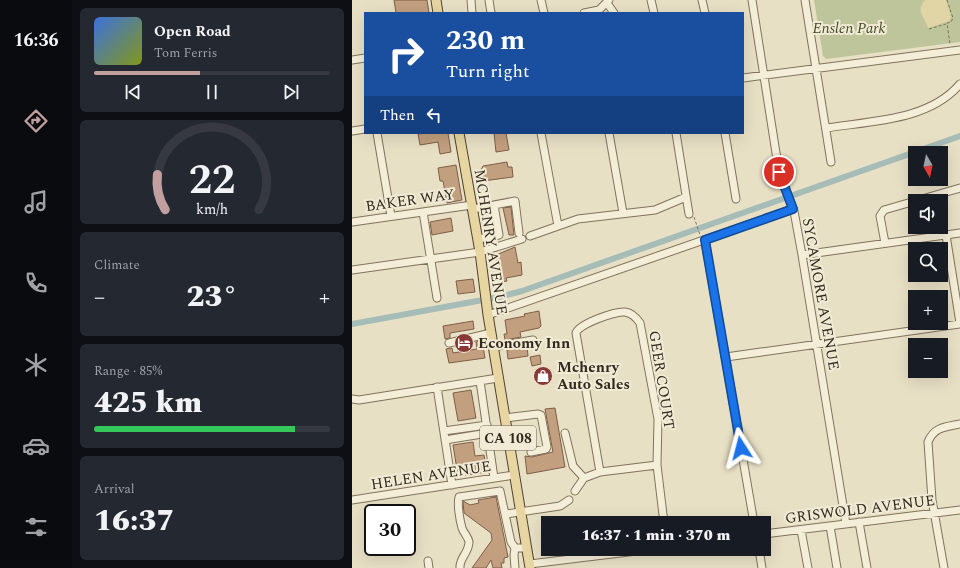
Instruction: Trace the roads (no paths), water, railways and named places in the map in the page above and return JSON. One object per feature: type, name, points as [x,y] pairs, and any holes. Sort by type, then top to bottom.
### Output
[{"type":"main road","points":[[436,0],[438,12]]},
{"type":"main road","name":"MCHENRY AVENUE","points":[[459,134],[478,239],[493,347],[530,566]]},
{"type":"street","points":[[470,0],[472,12]]},
{"type":"street","points":[[489,0],[491,12]]},
{"type":"street","points":[[542,0],[544,12]]},
{"type":"street","points":[[651,0],[654,12]]},
{"type":"street","points":[[702,0],[705,12]]},
{"type":"street","name":"SYCAMORE AVENUE","points":[[752,0],[765,75],[779,172],[792,205],[802,256],[846,524]]},
{"type":"street","points":[[805,0],[831,162]]},
{"type":"street","points":[[589,12],[599,10],[608,1],[614,12]]},
{"type":"street","points":[[744,78],[958,50],[960,58]]},
{"type":"street","points":[[352,60],[364,58]]},
{"type":"street","points":[[826,128],[905,116],[930,106],[951,93],[960,84]]},
{"type":"street","points":[[352,131],[364,129]]},
{"type":"street","points":[[377,134],[391,216]]},
{"type":"street","points":[[541,134],[558,226]]},
{"type":"street","points":[[609,134],[623,213]]},
{"type":"street","points":[[676,134],[686,197],[692,216]]},
{"type":"street","points":[[725,134],[736,199]]},
{"type":"street","points":[[885,243],[880,216],[884,210],[960,188]]},
{"type":"street","points":[[501,246],[499,235],[498,204],[503,198],[514,197]]},
{"type":"street","points":[[530,236],[578,219],[655,210],[686,197]]},
{"type":"street","points":[[352,270],[480,252],[501,246],[521,236],[515,202],[498,204]]},
{"type":"street","name":"BAKER WAY","points":[[352,222],[423,212],[498,204]]},
{"type":"street","points":[[488,312],[705,240],[792,205]]},
{"type":"street","points":[[423,212],[437,298]]},
{"type":"street","points":[[802,256],[960,233]]},
{"type":"street","points":[[478,239],[499,235]]},
{"type":"street","points":[[726,357],[960,323],[946,235]]},
{"type":"street","points":[[705,240],[753,516]]},
{"type":"street","name":"GEER COURT","points":[[600,472],[576,333],[582,325],[622,312],[635,316],[641,329],[658,419],[657,465],[663,516]]},
{"type":"street","points":[[449,343],[491,333]]},
{"type":"street","points":[[493,347],[533,340]]},
{"type":"street","points":[[352,399],[359,400],[498,378]]},
{"type":"street","points":[[480,381],[494,478]]},
{"type":"street","points":[[437,387],[452,485]]},
{"type":"street","points":[[505,418],[538,414],[541,415],[547,447],[546,449],[531,452]]},
{"type":"street","points":[[944,568],[935,513],[928,442],[930,436],[938,429],[960,424]]},
{"type":"street","points":[[444,431],[488,433],[508,437]]},
{"type":"street","points":[[445,440],[488,433]]},
{"type":"street","points":[[565,433],[573,466],[584,478]]},
{"type":"street","points":[[575,491],[584,478],[600,472],[657,465]]},
{"type":"street","name":"HELEN AVENUE","points":[[352,500],[514,475]]},
{"type":"street","points":[[460,568],[460,563],[468,549],[469,542],[462,527],[459,497],[500,491],[511,542],[515,548],[515,568]]},
{"type":"street","points":[[506,514],[560,506],[569,500]]},
{"type":"street","name":"GRISWOLD AVENUE","points":[[771,533],[960,510]]},
{"type":"street","points":[[860,522],[867,568]]},
{"type":"street","points":[[830,526],[837,568]]},
{"type":"street","points":[[801,530],[808,568]]},
{"type":"street","points":[[515,548],[527,548]]},
{"type":"street","points":[[530,566],[602,556]]},
{"type":"street","points":[[760,556],[762,568]]},
{"type":"waterway","points":[[352,324],[499,297],[522,291],[960,136]]},
{"type":"place","name":"Economy Inn","points":[[464,343]]},
{"type":"place","name":"Mchenry Auto Sales","points":[[543,376]]},
{"type":"park label","name":"Enslen Park","points":[[849,28]]}]
